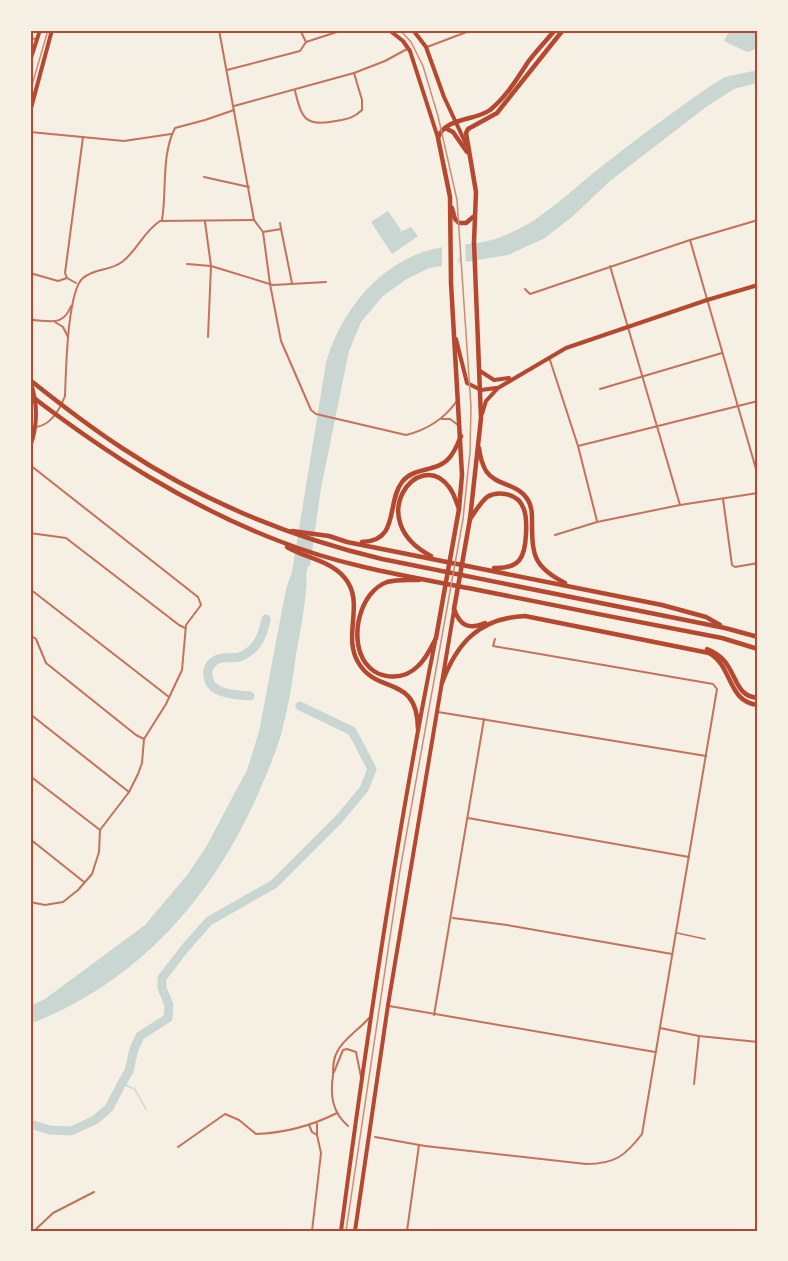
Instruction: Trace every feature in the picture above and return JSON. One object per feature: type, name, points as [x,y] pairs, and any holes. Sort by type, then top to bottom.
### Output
[{"type":"main road","points":[[30,61],[40,30]]},
{"type":"main road","points":[[30,112],[52,30]]},
{"type":"main road","points":[[389,30],[408,48],[438,138],[455,219],[459,223],[466,223],[475,215]]},
{"type":"main road","points":[[355,1231],[388,1005],[470,519],[481,418],[474,270],[476,192],[466,144],[435,74],[426,47],[413,30]]},
{"type":"main road","points":[[438,138],[440,132],[455,122],[483,114],[493,107],[518,80],[530,60],[555,30]]},
{"type":"main road","points":[[466,144],[468,129],[497,113],[563,30]]},
{"type":"main road","points":[[445,128],[456,136],[470,159]]},
{"type":"main road","points":[[341,1231],[397,845],[459,508],[462,475],[461,436],[450,274],[450,197]]},
{"type":"main road","points":[[480,371],[494,380],[506,380],[566,348],[627,326],[758,285]]},
{"type":"main road","points":[[453,329],[469,385],[481,390],[498,388]]},
{"type":"main road","points":[[481,418],[486,401],[498,388],[515,376]]},
{"type":"main road","points":[[30,381],[36,412],[35,433],[30,447]]},
{"type":"main road","points":[[30,381],[122,448],[170,477],[230,508],[282,530],[382,559],[725,628],[758,637]]},
{"type":"main road","points":[[30,395],[117,458],[155,481],[217,514],[280,542],[326,556],[430,580],[722,639],[758,649]]},
{"type":"main road","points":[[30,427],[36,427]]},
{"type":"main road","points":[[347,542],[369,542],[381,536],[388,527],[395,498],[402,483],[413,473],[445,463],[461,436]]},
{"type":"main road","points":[[479,448],[484,467],[491,476],[516,488],[527,498],[532,513],[532,545],[540,566],[549,575],[570,586]]},
{"type":"main road","points":[[436,559],[416,548],[403,533],[399,515],[404,489],[424,475],[437,477],[449,487],[459,508]]},
{"type":"main road","points":[[470,519],[486,498],[497,494],[512,496],[521,504],[526,513],[525,545],[520,559],[510,568],[481,568]]},
{"type":"main road","points":[[282,530],[329,536],[347,542],[570,586],[696,614],[725,628]]},
{"type":"main road","points":[[280,542],[295,552],[325,563],[343,576],[353,594],[355,607],[351,637],[357,661],[373,678],[396,687],[408,696],[416,710],[417,729]]},
{"type":"main road","points":[[430,580],[392,581],[375,590],[362,610],[358,637],[362,657],[367,664],[380,675],[395,677],[408,674],[417,668],[436,639]]},
{"type":"main road","points":[[454,609],[459,621],[470,628],[508,615],[534,615],[703,648],[724,658],[741,691],[750,697],[758,698]]},
{"type":"main road","points":[[442,683],[453,657],[470,636],[501,620],[525,616],[709,653],[723,665],[733,689],[740,698],[758,705]]},
{"type":"street","points":[[219,30],[254,220],[263,232],[281,341],[306,403],[316,414],[406,435],[419,432],[440,419],[458,399]]},
{"type":"street","points":[[300,30],[306,42]]},
{"type":"street","points":[[227,70],[300,51],[306,42],[343,30]]},
{"type":"street","points":[[426,47],[472,30]]},
{"type":"street","points":[[30,38],[37,40]]},
{"type":"street","points":[[162,220],[166,159],[171,134],[179,125],[205,120],[234,108],[354,73],[386,61],[408,48]]},
{"type":"street","points":[[295,90],[300,111],[307,119],[319,124],[356,117],[362,110],[362,100],[354,73]]},
{"type":"street","points":[[30,132],[124,141],[171,134]]},
{"type":"street","points":[[67,278],[68,245],[83,137]]},
{"type":"street","points":[[204,177],[249,187]]},
{"type":"street","points":[[36,427],[45,426],[50,422],[65,396],[68,337],[77,284],[89,273],[122,262],[150,228],[162,220],[205,222],[254,220]]},
{"type":"street","points":[[525,289],[530,294],[690,240],[758,220]]},
{"type":"street","points":[[205,222],[212,266],[208,337]]},
{"type":"street","points":[[280,223],[292,283]]},
{"type":"street","points":[[263,232],[281,229]]},
{"type":"street","points":[[690,240],[758,476]]},
{"type":"street","points":[[187,264],[212,266],[270,284],[326,282]]},
{"type":"street","points":[[610,266],[680,505]]},
{"type":"street","points":[[30,273],[58,281],[67,278],[77,284]]},
{"type":"street","points":[[31,320],[55,322],[65,318],[73,303]]},
{"type":"street","points":[[55,322],[63,327],[68,337]]},
{"type":"street","points":[[600,389],[722,353]]},
{"type":"street","points":[[549,357],[578,446],[597,522]]},
{"type":"street","points":[[578,446],[758,400]]},
{"type":"street","points":[[440,419],[450,419],[460,428]]},
{"type":"street","points":[[30,465],[198,597],[201,602],[185,628],[182,670],[144,739],[142,763],[129,792],[100,830],[96,866],[85,882],[63,902],[45,905],[30,902]]},
{"type":"street","points":[[555,535],[597,522],[680,505],[758,493]]},
{"type":"street","points":[[723,499],[732,565],[735,567],[758,563]]},
{"type":"street","points":[[30,532],[66,538],[185,628]]},
{"type":"street","points":[[30,589],[169,697]]},
{"type":"street","points":[[30,634],[36,639],[46,663],[144,739]]},
{"type":"street","points":[[375,1137],[419,1146],[586,1164],[605,1164],[627,1153],[642,1134],[717,689],[713,684],[494,646],[495,639]]},
{"type":"street","points":[[438,712],[706,756]]},
{"type":"street","points":[[30,714],[129,792]]},
{"type":"street","points":[[434,1015],[484,719]]},
{"type":"street","points":[[30,776],[100,830]]},
{"type":"street","points":[[468,818],[689,857]]},
{"type":"street","points":[[30,839],[85,882]]},
{"type":"street","points":[[452,918],[515,926],[672,954]]},
{"type":"street","points":[[388,1005],[434,1015],[656,1052]]},
{"type":"street","points":[[348,1126],[337,1113],[331,1096],[334,1060],[337,1051],[371,1016]]},
{"type":"street","points":[[660,1028],[699,1036],[758,1042]]},
{"type":"street","points":[[694,1083],[699,1036]]},
{"type":"street","points":[[332,1077],[340,1054],[343,1050],[352,1049],[356,1052],[360,1065],[361,1082]]},
{"type":"street","points":[[178,1147],[225,1114],[239,1120],[256,1134],[273,1134],[317,1123],[337,1113]]},
{"type":"street","points":[[312,1231],[321,1153],[317,1123]]},
{"type":"street","points":[[309,1125],[312,1132],[317,1135]]},
{"type":"street","points":[[407,1231],[419,1146]]},
{"type":"street","points":[[34,1231],[53,1213],[94,1192]]},
{"type":"street","points":[[88,1195],[92,1198]]},
{"type":"lane","points":[[676,933],[705,939]]},
{"type":"shaded area","points":[[730,30],[758,30],[758,48],[747,52],[724,41]]},
{"type":"shaded area","points":[[758,70],[758,83],[734,89],[706,107],[610,181],[573,216],[545,238],[508,255],[429,268],[405,280],[383,296],[361,322],[349,351],[321,488],[310,566],[308,566],[306,575],[306,590],[292,684],[282,731],[254,803],[214,874],[164,936],[135,963],[103,986],[68,1007],[30,1024],[30,1006],[45,999],[145,925],[188,874],[206,847],[247,770],[259,732],[286,589],[292,572],[326,363],[332,344],[352,308],[380,277],[396,265],[414,256],[433,249],[489,241],[509,234],[533,221],[628,146],[710,86],[725,77]]},
{"type":"shaded area","points":[[388,211],[401,230],[400,232],[411,227],[418,236],[392,254],[371,222]]},
{"type":"pier","points":[[465,242],[466,265],[460,265],[459,251],[458,265],[442,268],[442,244]]},
{"type":"waterway","points":[[250,696],[231,694],[213,687],[208,670],[211,664],[220,658],[238,657],[248,653],[256,645],[266,619]]},
{"type":"waterway","points":[[30,1124],[50,1130],[71,1131],[95,1120],[109,1108],[129,1071],[134,1049],[140,1036],[168,1018],[169,1005],[162,988],[162,978],[186,947],[209,921],[274,884],[340,818],[364,789],[372,769],[352,731],[300,706]]},
{"type":"waterway","points":[[122,1083],[132,1088]]},
{"type":"waterway","points":[[134,1088],[146,1109]]},
{"type":"tram line","points":[[30,92],[48,30]]},
{"type":"tram line","points":[[346,1231],[400,870],[463,519],[470,452],[471,407],[457,200],[438,116],[423,66],[411,42],[400,30]]},
{"type":"tram line","points":[[30,408],[30,418]]}]
